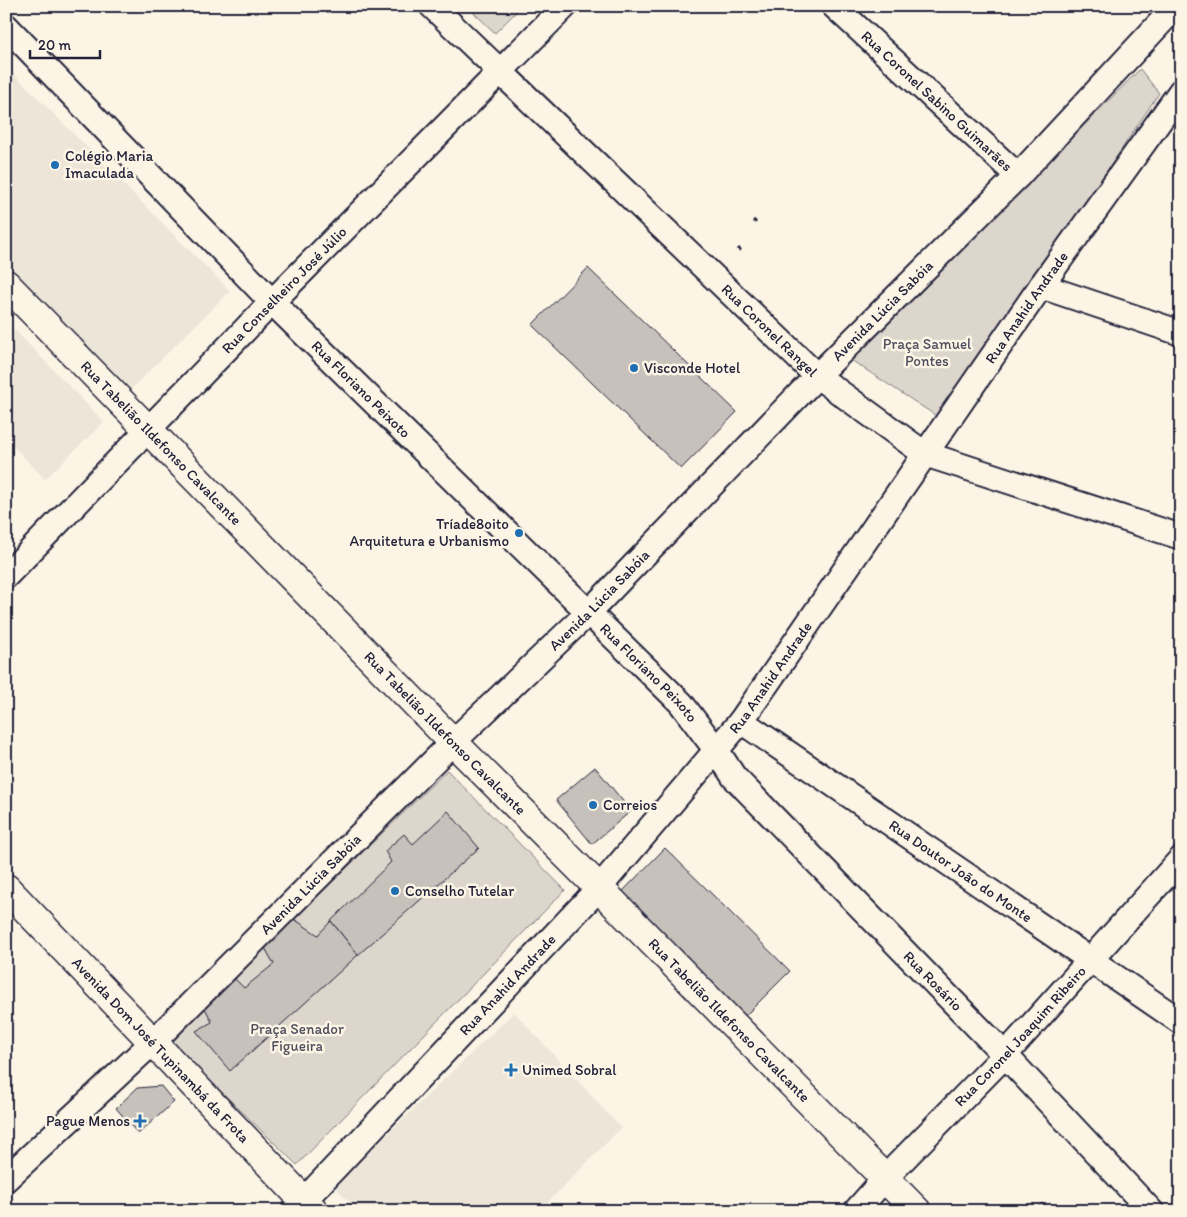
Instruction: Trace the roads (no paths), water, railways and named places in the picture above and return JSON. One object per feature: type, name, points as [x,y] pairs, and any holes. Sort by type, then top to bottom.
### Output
[{"type":"main road","name":"Rua Tabelião Ildefonso Cavalcante","points":[[6,284],[453,742],[886,1177],[917,1211]]},
{"type":"main road","name":"Avenida Dom José Tupinambá da Frota","points":[[6,888],[154,1042],[304,1207]]},
{"type":"street","name":"Rua Coronel Rangel","points":[[432,6],[817,376],[924,454],[1181,537]]},
{"type":"street","name":"Rua Conselheiro José Júlio","points":[[6,576],[272,302],[565,6]]},
{"type":"street","name":"Rua Coronel Sabino Guimarães","points":[[834,6],[1018,176]]},
{"type":"street","name":"Avenida Lúcia Sabóia","points":[[6,1179],[154,1042],[453,742],[589,612],[817,376],[1018,176],[1176,6]]},
{"type":"street","name":"Rua Floriano Peixoto","points":[[6,26],[272,302],[681,702],[717,750]]},
{"type":"street","name":"Rua Anahid Andrade","points":[[304,1207],[599,888],[741,721],[1041,286],[1181,91]]},
{"type":"street","points":[[1041,286],[1181,333]]},
{"type":"street","name":"Rua Doutor João do Monte","points":[[741,721],[1181,1022]]},
{"type":"street","name":"Rua Rosário","points":[[717,750],[734,776],[1004,1055],[1151,1211]]},
{"type":"street","name":"Rua Coronel Joaquim Ribeiro","points":[[856,1211],[886,1177],[1004,1055],[1181,858]]},
{"type":"place","name":"Colégio Maria Imaculada","points":[[55,165]]},
{"type":"place","name":"Visconde Hotel","points":[[634,368]]},
{"type":"place","name":"Tríade8oito Arquitetura e Urbanismo","points":[[519,533]]},
{"type":"place","name":"Correios","points":[[593,805]]},
{"type":"place","name":"Conselho Tutelar","points":[[395,891]]},
{"type":"place","name":"Unimed Sobral","points":[[511,1070]]},
{"type":"place","name":"Pague Menos","points":[[140,1121]]},
{"type":"park label","name":"Praça Samuel Pontes","points":[[927,352]]},
{"type":"park label","name":"Praça Senador Figueira","points":[[297,1038]]}]
